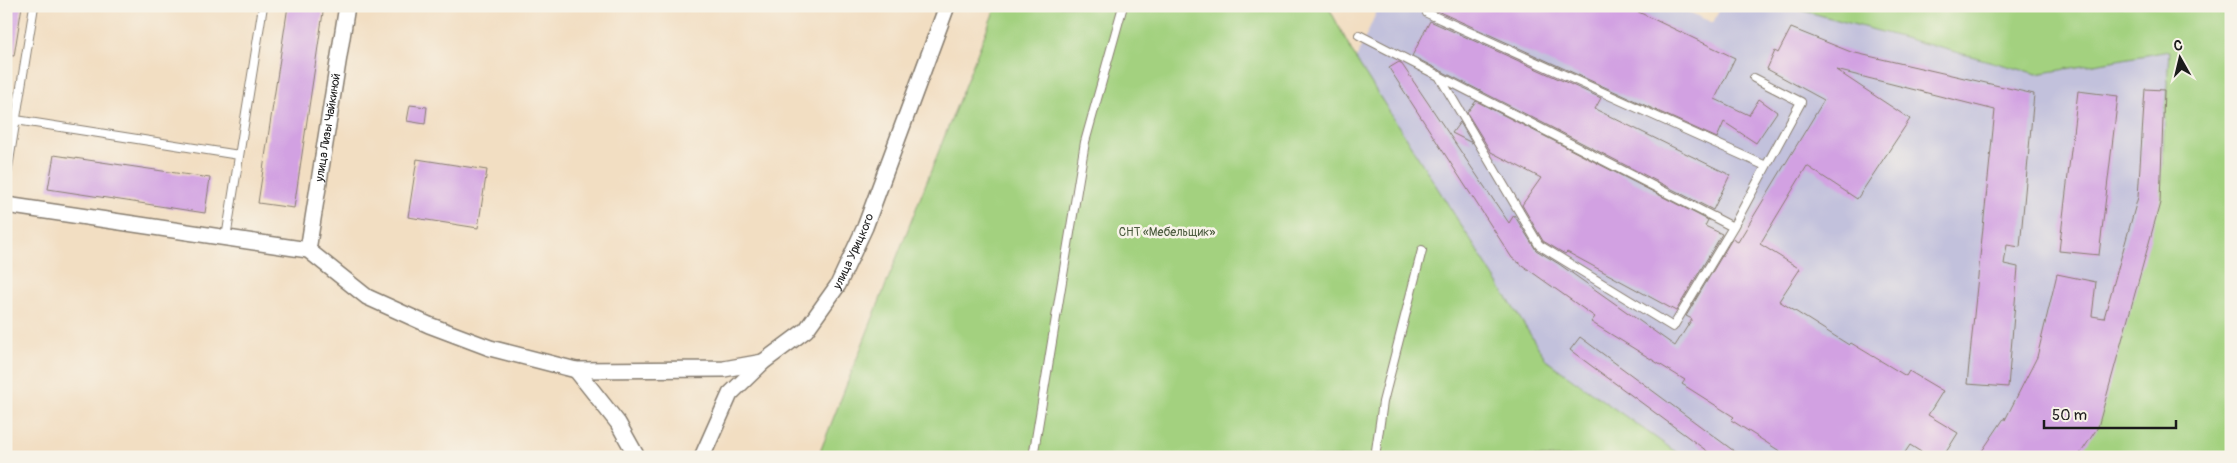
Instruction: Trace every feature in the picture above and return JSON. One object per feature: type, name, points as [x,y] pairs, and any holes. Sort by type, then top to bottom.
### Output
[{"type":"street","name":"улица Лизы Чайкиной","points":[[308,250],[347,6]]},
{"type":"street","name":"улица Урицкого","points":[[702,457],[730,394],[763,362],[806,330],[838,285],[865,227],[947,6]]},
{"type":"street","points":[[6,205],[308,250],[367,298],[429,326],[490,348],[576,370],[724,369],[763,362]]},
{"type":"street","points":[[576,370],[618,423],[638,457]]},
{"type":"lane","points":[[6,180],[34,6]]},
{"type":"lane","points":[[226,238],[263,6]]},
{"type":"lane","points":[[1033,457],[1085,142],[1123,6]]},
{"type":"lane","points":[[1427,13],[1766,166]]},
{"type":"lane","points":[[1359,35],[1732,227]]},
{"type":"lane","points":[[1439,76],[1539,245],[1673,326],[1732,227],[1801,102],[1754,78]]},
{"type":"lane","points":[[16,120],[239,155]]},
{"type":"lane","points":[[1375,457],[1384,402],[1422,250]]},
{"type":"shaded area","points":[[1379,6],[1675,6],[1713,23],[1721,6],[1786,6],[2037,74],[2169,51],[2162,166],[2091,422],[2065,457],[1683,457],[1547,361],[1356,59]]},
{"type":"green space","name":"СНТ «Мебельщик»","points":[[996,6],[1328,6],[1356,59],[1547,361],[1683,457],[818,457]]},
{"type":"green space","points":[[1786,6],[2231,6],[2231,457],[2065,457],[2091,422],[2162,166],[2169,51],[2037,74]]},
{"type":"building","points":[[6,6],[22,6],[14,56],[6,55]]},
{"type":"building","points":[[288,6],[324,6],[294,208],[258,203]]},
{"type":"building","points":[[1437,6],[1626,6],[1735,58],[1715,99],[1749,115],[1759,99],[1777,112],[1756,143],[1724,122],[1717,138],[1435,10]]},
{"type":"building","points":[[1430,21],[1601,98],[1595,109],[1730,175],[1713,210],[1412,56]]},
{"type":"building","points":[[1791,28],[1851,52],[2034,94],[2020,247],[2007,245],[2004,264],[2018,267],[2008,387],[1967,384],[1995,110],[1836,70],[1910,119],[1857,199],[1807,166],[1760,244],[1800,269],[1779,301],[1849,345],[1851,343],[1906,376],[1909,371],[1943,391],[1928,415],[1958,433],[1943,457],[1929,457],[1910,445],[1902,457],[1789,457],[1731,420],[1734,417],[1682,384],[1685,380],[1591,322],[1595,317],[1512,258],[1389,68],[1399,62],[1401,63],[1509,223],[1514,215],[1536,250],[1559,264],[1675,346],[1692,319],[1686,316],[1732,239],[1738,242],[1824,100],[1767,69],[1775,51],[1778,53]]},
{"type":"building","points":[[2145,89],[2164,90],[2160,203],[2098,427],[2078,457],[1978,457],[2005,417],[2005,420],[2037,357],[2057,274],[2096,282],[2092,316],[2104,318],[2138,197]]},
{"type":"building","points":[[2078,91],[2118,96],[2099,255],[2059,251]]},
{"type":"building","points":[[1476,101],[1708,220],[1705,226],[1722,234],[1676,311],[1543,241],[1522,205],[1541,178],[1491,152],[1467,113]]},
{"type":"building","points":[[410,105],[427,107],[425,124],[407,121]]},
{"type":"building","points":[[1460,122],[1472,143],[1452,133]]},
{"type":"building","points":[[54,155],[210,178],[205,213],[48,189]]},
{"type":"building","points":[[417,159],[487,170],[478,228],[408,217]]},
{"type":"building","points":[[1580,337],[1742,457],[1715,457],[1570,350]]}]
